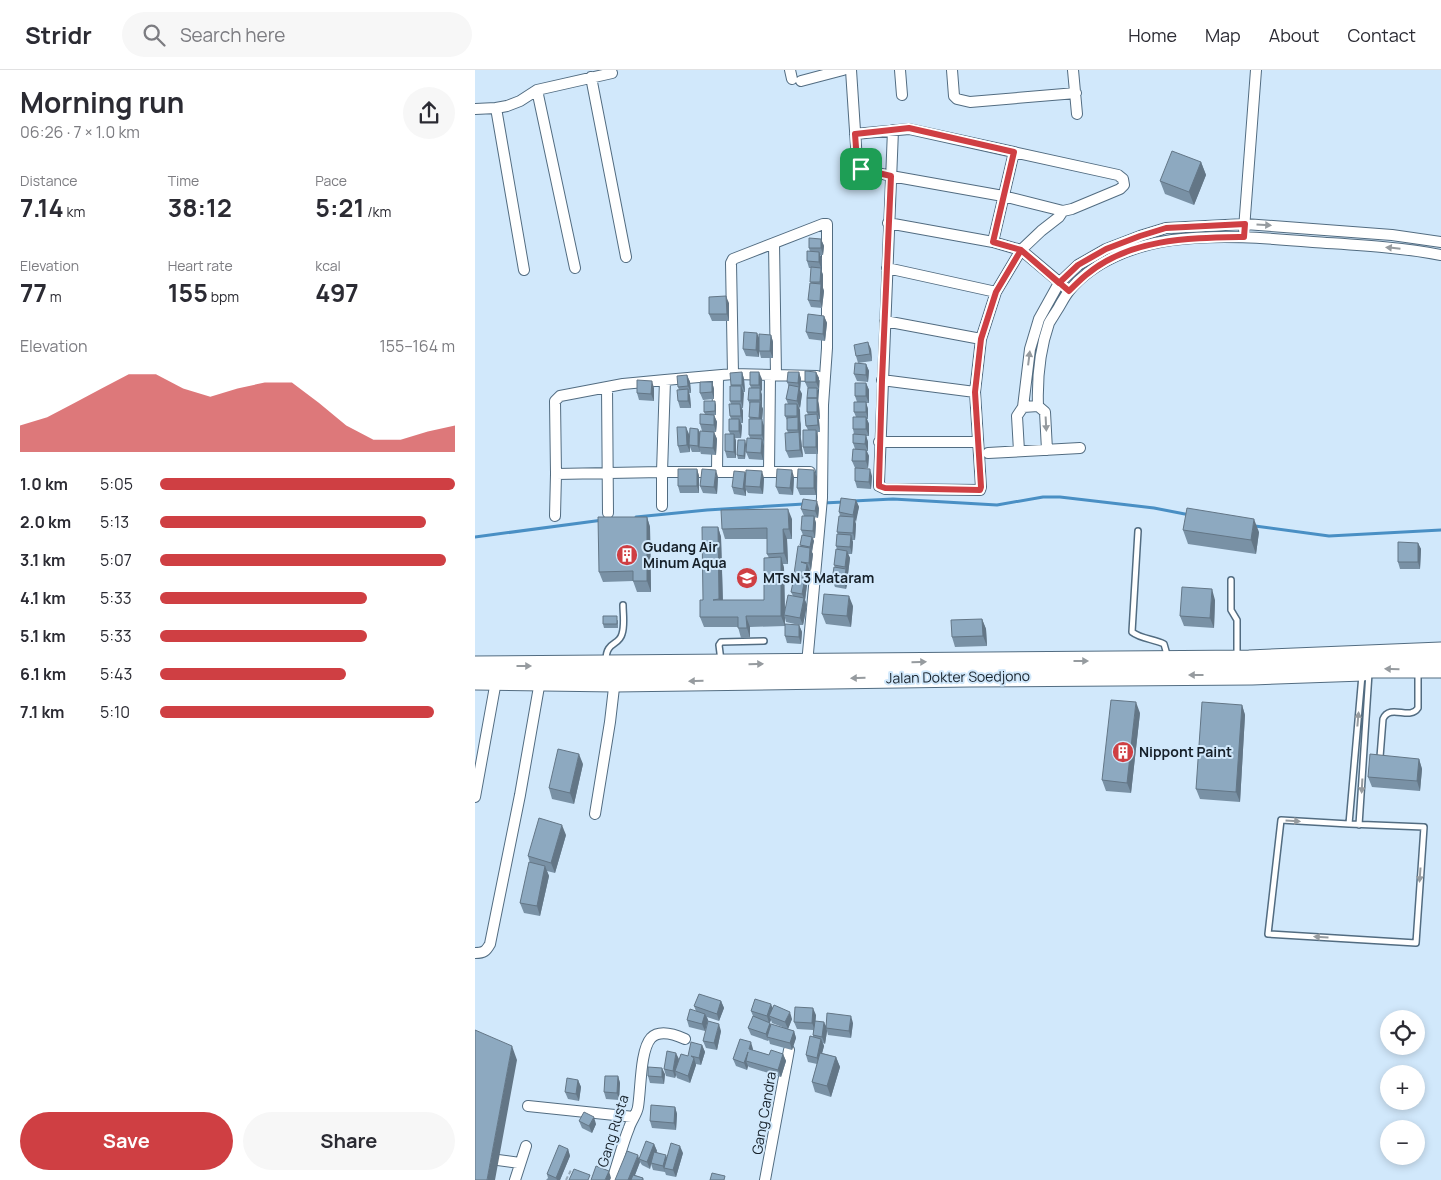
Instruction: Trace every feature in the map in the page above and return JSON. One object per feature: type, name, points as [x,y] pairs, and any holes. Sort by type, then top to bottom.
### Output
[{"type":"highway","name":"Jalan Dokter Soedjono","points":[[994,669],[1168,661],[1239,666],[1441,652]]},
{"type":"highway","name":"Jalan Dokter Soedjono","points":[[475,680],[496,685],[539,686],[721,664],[807,664],[969,669]]},
{"type":"highway","name":"Jalan Dokter Soedjono","points":[[475,666],[613,676],[1239,666],[1366,669],[1441,668]]},
{"type":"street","points":[[795,76],[843,70]]},
{"type":"street","points":[[851,70],[855,134],[857,161],[861,169],[1003,196],[1063,210],[1072,209],[1120,189],[1124,185],[1123,179],[1118,175],[909,128],[855,134]]},
{"type":"street","points":[[900,70],[902,96]]},
{"type":"street","points":[[951,70],[954,96],[957,99],[970,102],[1075,93]]},
{"type":"street","points":[[1073,70],[1077,114]]},
{"type":"street","points":[[1244,237],[1256,70]]},
{"type":"street","points":[[475,109],[507,106],[537,90],[612,73]]},
{"type":"street","points":[[591,77],[626,256]]},
{"type":"street","points":[[537,90],[575,268]]},
{"type":"street","points":[[496,108],[524,270]]},
{"type":"street","points":[[893,130],[879,442],[879,486],[885,488],[980,490],[975,392],[981,339],[996,292],[1021,250],[1059,217],[1063,210]]},
{"type":"street","points":[[993,242],[1014,152]]},
{"type":"street","points":[[888,223],[993,242],[1021,250],[1069,291]]},
{"type":"street","points":[[733,374],[731,263],[735,258],[825,224],[828,226],[827,348],[821,472],[822,498],[807,664]]},
{"type":"street","points":[[1019,451],[1017,416],[1023,407],[1030,349],[1039,319],[1059,283],[1078,265],[1106,249],[1166,228],[1245,224],[1392,235],[1436,241],[1429,252]]},
{"type":"street","points":[[1038,406],[1042,349],[1050,322],[1069,291],[1087,274],[1110,259],[1146,245],[1173,240],[1244,237],[1429,252],[1441,255]]},
{"type":"street","points":[[769,471],[773,375],[774,243]]},
{"type":"street","points":[[887,268],[996,292]]},
{"type":"street","points":[[885,321],[981,339]]},
{"type":"street","points":[[555,516],[555,401],[559,396],[623,384],[733,374],[825,377]]},
{"type":"street","points":[[717,472],[718,376]]},
{"type":"street","points":[[661,506],[665,380]]},
{"type":"street","points":[[882,380],[975,392]]},
{"type":"street","points":[[607,387],[608,513]]},
{"type":"street","points":[[1023,407],[1038,406],[1045,412],[1047,450]]},
{"type":"street","points":[[879,442],[978,442]]},
{"type":"street","points":[[988,453],[1080,448]]},
{"type":"street","points":[[556,474],[821,472]]},
{"type":"street","points":[[595,814],[611,712],[613,676]]},
{"type":"street","points":[[475,797],[496,685]]},
{"type":"street","points":[[475,953],[486,951],[490,944],[539,686]]},
{"type":"street","name":"Gang Rusta","points":[[612,1180],[629,1128],[639,1105],[642,1067],[650,1040],[653,1036],[663,1034],[685,1038]]},
{"type":"street","name":"Gang Candra","points":[[765,1180],[789,1050]]},
{"type":"street","points":[[528,1106],[634,1117]]},
{"type":"street","points":[[515,1180],[526,1146]]},
{"type":"street","points":[[475,1158],[520,1163]]},
{"type":"lane","points":[[1138,530],[1132,632],[1164,644],[1168,661]]},
{"type":"lane","points":[[1231,580],[1231,610],[1237,620],[1239,666]]},
{"type":"lane","points":[[613,676],[606,652],[622,635],[623,605]]},
{"type":"lane","points":[[721,664],[719,645],[721,642],[764,641]]},
{"type":"lane","points":[[1349,824],[1366,669]]},
{"type":"lane","points":[[1359,825],[1366,669]]},
{"type":"lane","points":[[1380,757],[1385,714],[1389,712],[1413,713],[1417,711],[1417,669]]},
{"type":"lane","points":[[1281,820],[1349,824],[1424,827],[1416,943],[1268,934],[1281,820]]},
{"type":"path","points":[[566,1180],[571,1170]]},
{"type":"building","points":[[1172,151],[1201,162],[1189,192],[1160,181]]},
{"type":"building","points":[[809,238],[821,239],[821,248],[809,248]]},
{"type":"building","points":[[807,251],[819,252],[819,262],[807,261]]},
{"type":"building","points":[[811,267],[821,268],[820,282],[810,282]]},
{"type":"building","points":[[810,283],[821,284],[820,301],[808,300]]},
{"type":"building","points":[[726,296],[727,314],[709,314],[709,297]]},
{"type":"building","points":[[808,314],[824,316],[823,334],[806,332]]},
{"type":"building","points":[[744,332],[757,333],[756,350],[743,349]]},
{"type":"building","points":[[759,334],[771,335],[770,351],[759,351]]},
{"type":"building","points":[[868,342],[870,354],[856,356],[854,345]]},
{"type":"building","points":[[855,363],[866,364],[866,375],[854,374]]},
{"type":"building","points":[[805,371],[816,372],[816,382],[805,382]]},
{"type":"building","points":[[742,372],[742,385],[731,385],[730,373]]},
{"type":"building","points":[[750,372],[759,372],[759,385],[750,385]]},
{"type":"building","points":[[788,372],[799,372],[798,383],[787,382]]},
{"type":"building","points":[[687,375],[688,386],[678,387],[677,376]]},
{"type":"building","points":[[637,380],[652,381],[651,394],[637,393]]},
{"type":"building","points":[[700,382],[712,382],[712,392],[700,393]]},
{"type":"building","points":[[855,383],[866,383],[866,396],[855,396]]},
{"type":"building","points":[[789,385],[799,387],[797,401],[786,399]]},
{"type":"building","points":[[730,386],[741,386],[741,401],[730,401]]},
{"type":"building","points":[[749,388],[760,388],[760,400],[748,400]]},
{"type":"building","points":[[808,388],[817,388],[817,398],[807,398]]},
{"type":"building","points":[[688,389],[688,401],[678,401],[677,390]]},
{"type":"building","points":[[807,398],[817,398],[817,412],[807,412]]},
{"type":"building","points":[[704,401],[715,401],[715,411],[704,412]]},
{"type":"building","points":[[750,402],[760,402],[759,418],[749,417]]},
{"type":"building","points":[[854,402],[866,402],[866,412],[854,412]]},
{"type":"building","points":[[729,404],[740,404],[741,416],[730,416]]},
{"type":"building","points":[[785,404],[797,404],[797,416],[785,416]]},
{"type":"building","points":[[700,414],[714,415],[714,425],[700,424]]},
{"type":"building","points":[[817,414],[818,425],[806,426],[805,415]]},
{"type":"building","points":[[798,417],[798,430],[787,430],[787,418]]},
{"type":"building","points":[[853,417],[866,417],[866,429],[853,429]]},
{"type":"building","points":[[729,419],[739,419],[739,431],[729,431]]},
{"type":"building","points":[[749,419],[762,419],[762,435],[749,435]]},
{"type":"building","points":[[677,427],[686,427],[687,445],[678,446]]},
{"type":"building","points":[[690,428],[698,429],[698,446],[689,445]]},
{"type":"building","points":[[803,430],[816,430],[816,447],[803,447]]},
{"type":"building","points":[[700,431],[714,432],[713,448],[699,447]]},
{"type":"building","points":[[799,432],[800,450],[786,451],[785,433]]},
{"type":"building","points":[[725,434],[734,434],[734,452],[725,451]]},
{"type":"building","points":[[853,434],[866,435],[865,444],[853,443]]},
{"type":"building","points":[[747,438],[762,439],[761,453],[746,452]]},
{"type":"building","points":[[738,440],[745,440],[744,456],[737,455]]},
{"type":"building","points":[[853,449],[866,450],[866,461],[852,461]]},
{"type":"building","points":[[855,468],[870,469],[869,482],[855,481]]},
{"type":"building","points":[[678,469],[697,469],[697,486],[678,486]]},
{"type":"building","points":[[702,469],[716,470],[714,487],[700,486]]},
{"type":"building","points":[[777,469],[792,470],[790,488],[776,487]]},
{"type":"building","points":[[798,469],[814,470],[814,488],[797,488]]},
{"type":"building","points":[[746,470],[762,471],[760,487],[745,486]]},
{"type":"building","points":[[734,471],[745,472],[743,489],[732,487]]},
{"type":"building","points":[[841,498],[856,500],[853,515],[839,512]]},
{"type":"building","points":[[803,499],[817,501],[815,511],[801,509]]},
{"type":"building","points":[[1187,508],[1254,519],[1251,540],[1183,530]]},
{"type":"building","points":[[788,509],[789,529],[783,529],[784,553],[767,554],[767,528],[722,529],[721,510]]},
{"type":"building","points":[[802,516],[814,516],[813,531],[801,530]]},
{"type":"building","points":[[839,516],[854,517],[853,533],[837,532]]},
{"type":"building","name":"Gudang Air Minum Aqua","points":[[598,517],[647,517],[647,581],[633,581],[633,571],[599,572]]},
{"type":"building","points":[[702,527],[718,527],[719,599],[713,600],[764,600],[764,558],[781,557],[781,616],[746,616],[747,628],[738,628],[738,617],[700,617],[700,600],[703,600]]},
{"type":"building","points":[[837,534],[851,535],[850,547],[836,546]]},
{"type":"building","points":[[802,535],[812,537],[810,547],[800,545]]},
{"type":"building","points":[[1398,542],[1418,543],[1418,562],[1398,562]]},
{"type":"building","points":[[798,546],[810,548],[809,563],[801,562],[807,564],[805,576],[794,574]]},
{"type":"building","points":[[836,549],[847,551],[845,567],[834,565]]},
{"type":"building","points":[[834,567],[846,569],[844,582],[832,580]]},
{"type":"building","points":[[794,577],[805,578],[802,594],[791,592]]},
{"type":"building","points":[[1182,587],[1212,589],[1210,618],[1180,616]]},
{"type":"building","points":[[824,594],[849,596],[847,616],[822,614]]},
{"type":"building","points":[[788,595],[804,598],[800,618],[784,615]]},
{"type":"building","points":[[603,616],[617,616],[617,624],[603,624]]},
{"type":"building","points":[[982,619],[983,636],[952,637],[951,620]]},
{"type":"building","points":[[785,624],[799,625],[799,637],[785,636]]},
{"type":"building","name":"Nippont Paint","points":[[1111,700],[1136,702],[1127,783],[1102,780]]},
{"type":"building","points":[[1202,702],[1242,705],[1236,792],[1196,789]]},
{"type":"building","points":[[558,749],[579,754],[570,793],[549,788]]},
{"type":"building","points":[[1370,754],[1419,759],[1417,781],[1368,777]]},
{"type":"building","points":[[539,818],[562,825],[551,863],[528,856]]},
{"type":"building","points":[[529,862],[545,866],[537,906],[520,903]]},
{"type":"building","points":[[699,994],[721,1001],[717,1014],[694,1006]]},
{"type":"building","points":[[755,999],[771,1004],[767,1016],[751,1011]]},
{"type":"building","points":[[774,1005],[790,1012],[785,1022],[769,1016]]},
{"type":"building","points":[[795,1007],[813,1008],[812,1023],[794,1022]]},
{"type":"building","points":[[690,1009],[705,1014],[702,1024],[687,1020]]},
{"type":"building","points":[[827,1013],[851,1016],[849,1031],[826,1028]]},
{"type":"building","points":[[753,1016],[770,1023],[766,1034],[748,1028]]},
{"type":"building","points":[[708,1021],[719,1024],[714,1043],[703,1041]]},
{"type":"building","points":[[815,1021],[824,1022],[822,1037],[813,1035]]},
{"type":"building","points":[[771,1024],[794,1031],[790,1043],[767,1037]]},
{"type":"building","points":[[475,1030],[512,1046],[487,1180],[475,1180]]},
{"type":"building","points":[[810,1036],[821,1039],[817,1058],[806,1055]]},
{"type":"building","points":[[740,1039],[751,1042],[749,1049],[769,1055],[771,1050],[783,1054],[778,1070],[746,1061],[748,1052],[744,1063],[733,1059]]},
{"type":"building","points":[[691,1042],[702,1045],[699,1058],[691,1056],[694,1058],[688,1076],[675,1071],[681,1054],[688,1056]]},
{"type":"building","points":[[667,1051],[676,1053],[673,1071],[664,1069]]},
{"type":"building","points":[[820,1053],[836,1057],[827,1086],[812,1082]]},
{"type":"building","points":[[648,1067],[662,1068],[662,1077],[648,1076]]},
{"type":"building","points":[[605,1076],[618,1076],[617,1093],[604,1092]]},
{"type":"building","points":[[567,1078],[578,1080],[576,1094],[565,1092]]},
{"type":"building","points":[[651,1105],[675,1107],[674,1123],[650,1121]]},
{"type":"building","points":[[584,1112],[594,1117],[589,1126],[579,1121]]},
{"type":"building","points":[[646,1141],[654,1144],[647,1162],[639,1159]]},
{"type":"building","points":[[671,1143],[680,1146],[673,1170],[664,1168]]},
{"type":"building","points":[[559,1145],[568,1149],[556,1178],[547,1174]]},
{"type":"building","points":[[627,1151],[638,1155],[628,1180],[615,1180]]},
{"type":"building","points":[[654,1152],[666,1155],[663,1166],[651,1163]]},
{"type":"building","points":[[596,1166],[609,1171],[605,1180],[591,1180]]},
{"type":"building","points":[[574,1169],[590,1175],[588,1180],[569,1180]]},
{"type":"building","points":[[712,1173],[725,1176],[724,1180],[710,1180]]},
{"type":"building","points":[[633,1175],[643,1178],[642,1180],[631,1180]]},
{"type":"waterway","points":[[853,501],[893,499],[997,505],[1043,497],[1060,497],[1154,508],[1190,515]]},
{"type":"waterway","points":[[823,503],[844,502]]},
{"type":"waterway","points":[[636,517],[707,510],[804,504]]},
{"type":"waterway","points":[[475,537],[603,520]]},
{"type":"waterway","points":[[1255,526],[1329,536],[1441,530]]},
{"type":"place","name":"Gudang Air Minum Aqua","points":[[627,555]]},
{"type":"place","name":"MTsN 3 Mataram","points":[[747,578]]},
{"type":"place","name":"Nippont Paint","points":[[1123,752]]},
{"type":"route","points":[[861,169],[857,161],[855,134],[901,128],[909,128],[1014,152],[993,242],[1021,250],[1038,265],[1059,283],[1078,265],[1106,249],[1166,228],[1245,224],[1244,237],[1173,240],[1146,245],[1110,259],[1087,274],[1069,291],[1059,283],[1021,250],[996,292],[981,339],[975,392],[980,490],[885,488],[879,486],[879,482],[891,176],[861,169]]}]
